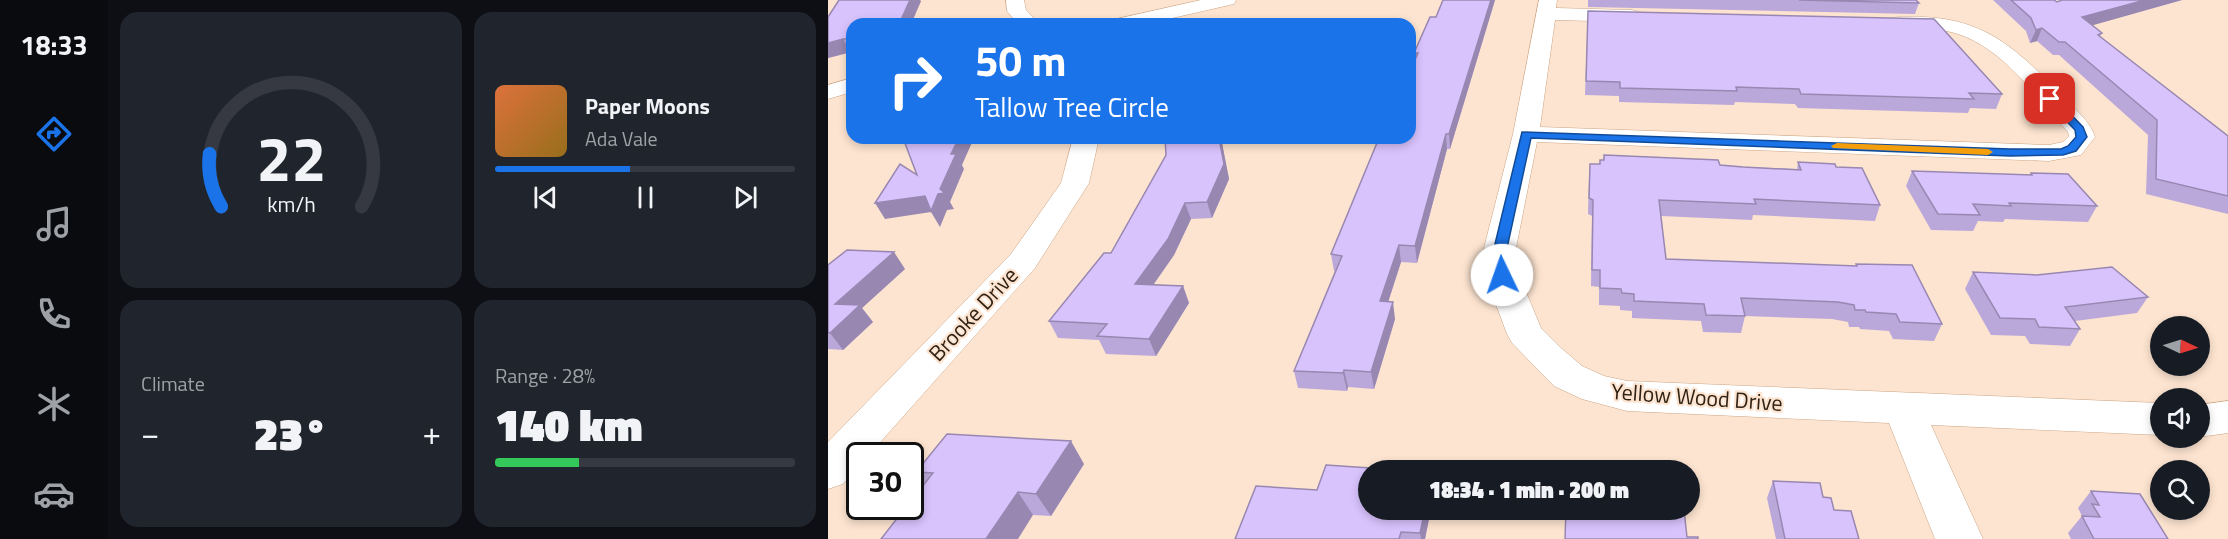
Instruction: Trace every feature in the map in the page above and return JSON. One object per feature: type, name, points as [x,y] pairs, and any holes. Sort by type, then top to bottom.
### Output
[{"type":"street","points":[[1015,0],[1017,11],[1023,18]]},
{"type":"street","points":[[1146,18],[1227,0]]},
{"type":"street","points":[[1547,7],[1654,16]]},
{"type":"street","name":"Yellow Wood Drive","points":[[1547,7],[1526,135],[1500,248],[1502,275],[1525,334],[1568,376],[1596,389],[1627,396],[2150,419]]},
{"type":"street","points":[[1526,135],[2049,153],[2072,149],[2082,137],[2080,130],[2006,53],[1986,38],[1948,25],[1869,22]]},
{"type":"street","points":[[828,92],[846,87]]},
{"type":"street","name":"Brooke Drive","points":[[828,471],[1023,261],[1075,183],[1085,144]]},
{"type":"street","points":[[1904,409],[1959,539]]},
{"type":"street","points":[[2210,421],[2228,417]]},
{"type":"building","points":[[839,0],[910,0],[902,18],[846,18],[846,39],[828,43],[828,17]]},
{"type":"building","points":[[1443,0],[1491,0],[1449,134],[1446,134],[1415,246],[1399,245],[1380,301],[1393,302],[1371,372],[1294,371],[1342,256],[1331,254],[1377,144],[1416,144],[1416,58],[1418,53],[1416,53],[1416,48],[1430,17],[1436,17]]},
{"type":"building","points":[[1799,0],[1916,0],[1919,3]]},
{"type":"building","points":[[2011,0],[2054,0],[2057,2],[2062,0],[2145,0],[2082,17],[2102,33],[2098,35],[2228,136],[2228,196],[2156,179],[2157,120],[2065,42],[2059,42],[2042,28],[2036,30],[2031,18]]},
{"type":"building","points":[[1588,11],[1934,19],[2002,94],[1969,93],[1974,99],[1801,94],[1799,89],[1736,87],[1737,91],[1620,88],[1620,82],[1586,81]]},
{"type":"building","points":[[905,144],[956,144],[951,154],[956,154],[940,189],[945,193],[938,194],[931,211],[925,196],[875,203],[900,164],[917,175]]},
{"type":"building","points":[[1165,144],[1220,144],[1224,164],[1207,202],[1185,203],[1168,239],[1135,284],[1183,286],[1149,339],[1097,336],[1107,324],[1049,321],[1104,253],[1111,253],[1166,155]]},
{"type":"building","points":[[1604,155],[1718,160],[1720,165],[1801,170],[1798,162],[1862,168],[1880,205],[1754,199],[1756,204],[1659,200],[1666,259],[1857,266],[1856,264],[1912,265],[1942,324],[1900,322],[1896,314],[1855,310],[1854,305],[1838,302],[1741,298],[1745,316],[1706,315],[1704,304],[1634,301],[1634,294],[1622,293],[1621,289],[1600,288],[1600,270],[1592,270],[1593,200],[1589,198],[1590,164],[1600,164],[1600,160],[1604,160]]},
{"type":"building","points":[[1912,171],[2068,174],[2097,206],[1973,204],[1980,215],[1938,214]]},
{"type":"building","points":[[847,250],[894,252],[835,304],[860,305],[828,333],[828,265]]},
{"type":"building","points":[[2112,267],[2148,297],[2065,307],[2080,329],[2039,327],[2035,319],[2000,318],[1973,272],[2037,275]]},
{"type":"building","points":[[947,434],[1071,441],[1036,494],[1018,492],[986,539],[881,539],[896,520],[924,520],[924,484],[933,473],[924,472],[924,462]]},
{"type":"building","points":[[1326,465],[1358,467],[1358,520],[1423,520],[1420,533],[1401,532],[1399,539],[1235,539],[1256,486],[1317,490]]},
{"type":"building","points":[[1773,481],[1820,483],[1823,497],[1831,498],[1834,510],[1851,511],[1859,539],[1785,539]]},
{"type":"building","points":[[2091,491],[2140,494],[2150,510],[2150,520],[2156,520],[2168,539],[2094,539],[2082,516],[2100,517],[2092,504],[2099,505]]},
{"type":"building","points":[[1566,520],[1685,520],[1687,537],[1698,537],[1698,539],[1565,539]]},
{"type":"slow traffic","points":[[1837,146],[1988,152]]},
{"type":"route","points":[[1502,275],[1500,248],[1526,135],[2010,153],[2049,153],[2072,149],[2082,137],[2080,130],[2050,99]]}]
